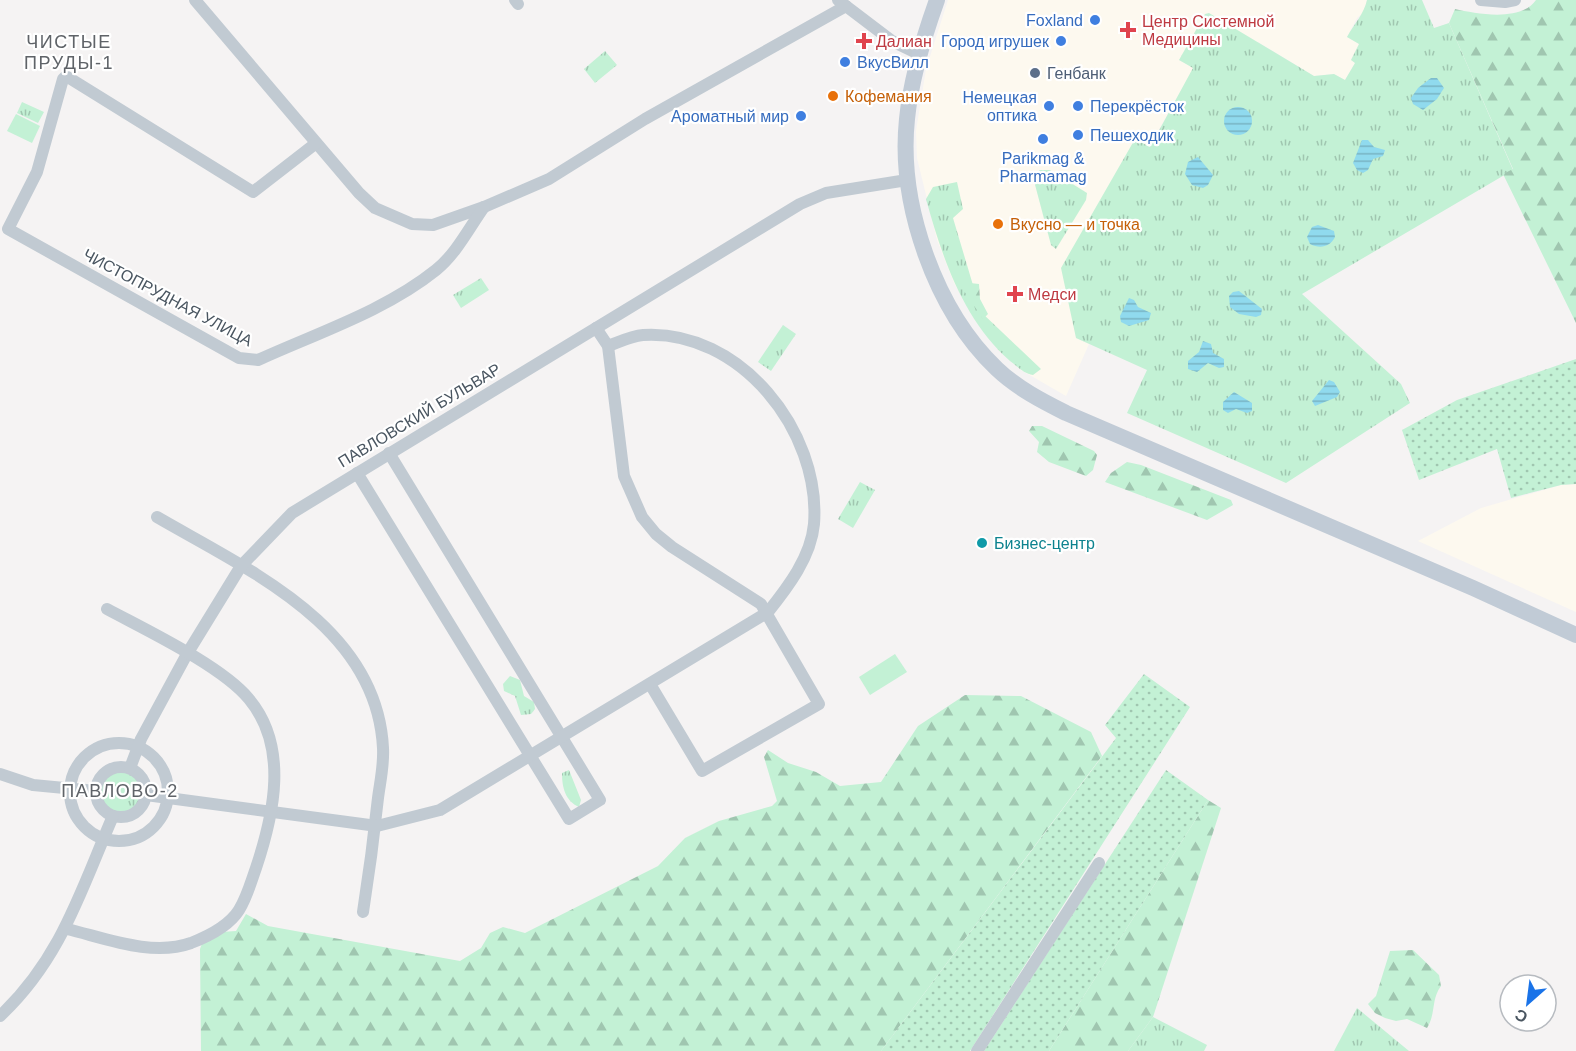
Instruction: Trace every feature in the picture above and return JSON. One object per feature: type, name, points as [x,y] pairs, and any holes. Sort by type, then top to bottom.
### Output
[{"type":"main road","points":[[937,0],[919,54],[906,121],[907,180],[919,230],[947,302],[980,352],[1019,387],[1093,425],[1473,588],[1576,635]]},
{"type":"street","points":[[195,0],[315,144],[359,193],[375,208],[412,224],[433,225],[484,207],[549,179],[645,119],[842,3],[892,41],[919,54]]},
{"type":"street","points":[[1481,0],[1505,2],[1515,0]]},
{"type":"street","name":"ЧИСТОПРУДНАЯ УЛИЦА","points":[[315,144],[253,192],[66,76],[63,79],[37,172],[8,229],[239,358],[249,361],[258,360],[380,304],[414,285],[436,269],[451,254],[484,207]]},
{"type":"street","name":"ПАВЛОВСКИЙ БУЛЬВАР","points":[[130,768],[137,747],[187,654],[241,566],[292,513],[800,204],[826,193],[907,180]]},
{"type":"street","points":[[596,328],[608,346],[624,476],[642,517],[656,534],[672,547],[761,604],[768,612],[819,704],[702,771],[650,684]]},
{"type":"street","points":[[146,795],[272,814],[377,826],[440,810],[768,612],[788,587],[806,554],[814,524],[811,486],[801,447],[771,394],[733,359],[704,346],[672,337],[642,335],[608,346]]},
{"type":"street","points":[[357,472],[569,819],[600,800],[389,453]]},
{"type":"street","points":[[157,518],[241,566],[302,605],[344,648],[364,680],[376,711],[383,747],[377,826],[363,912]]},
{"type":"street","points":[[67,928],[148,947],[189,944],[212,933],[228,922],[239,909],[249,890],[272,814],[274,757],[263,723],[249,699],[226,679],[187,654],[107,609]]},
{"type":"street","points":[[122,743],[137,747],[148,753],[164,772],[168,799],[163,814],[152,828],[138,837],[121,841],[104,839],[89,831],[78,820],[72,805],[70,789],[73,774],[81,761],[92,751],[106,745],[122,743]]},
{"type":"street","points":[[130,768],[143,779],[146,795],[138,811],[122,817],[113,816],[100,807],[96,791],[98,782],[111,769],[130,768]]},
{"type":"street","points":[[0,774],[33,785],[96,791]]},
{"type":"street","points":[[0,1016],[42,970],[67,928],[113,816]]},
{"type":"street","points":[[977,1051],[1099,863]]},
{"type":"shaded area","points":[[948,0],[1367,0],[1364,12],[1357,18],[1347,37],[1359,44],[1351,60],[1355,63],[1345,80],[1334,74],[1314,76],[1258,42],[1179,60],[1194,68],[1149,147],[1135,139],[1075,326],[1076,338],[1089,344],[1066,396],[1021,370],[998,350],[973,317],[954,283],[937,240],[917,158],[916,131],[926,69]]},
{"type":"shaded area","points":[[1576,484],[1576,612],[1418,541],[1481,508],[1561,485]]},
{"type":"green space","points":[[1367,0],[1422,0],[1434,28],[1449,23],[1513,170],[1302,294],[1401,384],[1410,403],[1286,483],[1127,413],[1147,370],[1076,338],[1061,268],[1135,139],[1150,147],[1193,68],[1179,60],[1205,14],[1209,13],[1314,76],[1334,74],[1345,80],[1355,63],[1351,60],[1359,44],[1347,37]]},
{"type":"green space","points":[[1536,0],[1576,0],[1576,323],[1503,174],[1513,169],[1449,23],[1455,9],[1486,14],[1510,14],[1529,7]]},
{"type":"green space","points":[[605,51],[617,65],[595,83],[584,69]]},
{"type":"green space","points":[[22,102],[44,112],[38,123],[17,113]]},
{"type":"green space","points":[[16,114],[40,126],[32,143],[7,131]]},
{"type":"green space","points":[[1040,170],[1050,170],[1087,193],[1086,200],[1056,249],[1051,245],[1034,181],[1034,175]]},
{"type":"green space","points":[[957,182],[963,209],[953,218],[981,312],[1041,369],[1033,375],[1010,361],[979,327],[947,265],[926,199],[933,187]]},
{"type":"green space","points":[[481,278],[489,290],[461,308],[453,295]]},
{"type":"green space","points":[[970,283],[979,284],[980,299],[988,314],[983,319],[964,291]]},
{"type":"green space","points":[[783,325],[796,334],[771,371],[758,362]]},
{"type":"green space","points":[[1576,359],[1576,484],[1561,485],[1511,498],[1497,449],[1419,480],[1402,430],[1457,400]]},
{"type":"green space","points":[[1032,426],[1042,426],[1094,451],[1097,455],[1093,470],[1086,476],[1049,462],[1037,452],[1039,442],[1029,431]]},
{"type":"green space","points":[[1127,462],[1141,465],[1231,500],[1233,505],[1207,520],[1105,482],[1111,473]]},
{"type":"green space","points":[[860,482],[875,490],[853,528],[838,519]]},
{"type":"green space","points":[[895,654],[907,672],[870,695],[859,677]]},
{"type":"green space","points":[[1144,674],[1190,707],[970,1051],[881,1051],[1116,738],[1105,725]]},
{"type":"green space","points":[[510,676],[520,680],[524,696],[534,702],[535,709],[531,714],[521,715],[515,696],[504,691],[503,684]]},
{"type":"green space","points":[[965,695],[1021,696],[1091,732],[1102,756],[881,1051],[201,1051],[200,949],[204,938],[221,932],[236,931],[246,914],[268,926],[460,961],[481,948],[490,933],[503,927],[525,933],[658,866],[685,838],[719,821],[772,806],[777,801],[764,757],[768,750],[788,763],[816,772],[840,786],[881,782],[918,726]]},
{"type":"green space","points":[[121,770],[136,776],[142,791],[136,806],[121,812],[106,806],[100,791],[106,776]]},
{"type":"green space","points":[[569,770],[581,800],[579,807],[570,801],[564,788],[562,773]]},
{"type":"green space","points":[[1166,770],[1208,800],[1049,1051],[984,1051]]},
{"type":"green space","points":[[1208,800],[1221,808],[1153,1017],[1128,1051],[1049,1051]]},
{"type":"green space","points":[[1413,950],[1439,975],[1441,986],[1427,1028],[1407,1019],[1396,1021],[1385,1018],[1375,1013],[1368,1004],[1376,996],[1390,951]]},
{"type":"green space","points":[[1357,1008],[1409,1051],[1334,1051]]},
{"type":"green space","points":[[1153,1017],[1207,1045],[1204,1051],[1128,1051]]},
{"type":"water","points":[[1431,78],[1437,78],[1444,88],[1437,99],[1423,110],[1413,104],[1411,98],[1418,88]]},
{"type":"water","points":[[1238,107],[1248,111],[1252,121],[1248,131],[1238,135],[1228,131],[1224,121],[1228,111]]},
{"type":"water","points":[[1362,140],[1368,140],[1374,147],[1385,150],[1383,156],[1373,159],[1368,170],[1363,173],[1357,170],[1353,163]]},
{"type":"water","points":[[1198,157],[1213,175],[1208,185],[1203,188],[1192,185],[1185,174],[1188,162]]},
{"type":"water","points":[[1318,225],[1334,231],[1335,237],[1328,245],[1321,247],[1310,244],[1307,237],[1312,227]]},
{"type":"water","points":[[1239,291],[1262,309],[1261,315],[1256,317],[1239,314],[1230,307],[1229,296]]},
{"type":"water","points":[[1129,298],[1134,300],[1138,307],[1151,313],[1149,320],[1129,326],[1121,322],[1120,316]]},
{"type":"water","points":[[1203,341],[1211,344],[1213,353],[1224,359],[1224,367],[1219,368],[1208,363],[1197,372],[1188,369],[1188,361],[1199,352]]},
{"type":"water","points":[[1329,380],[1334,382],[1340,392],[1337,397],[1315,406],[1312,401]]},
{"type":"water","points":[[1234,392],[1252,403],[1252,411],[1247,413],[1236,409],[1228,413],[1223,410],[1223,402]]},
{"type":"place","name":"Foxland","points":[[1095,20]]},
{"type":"place","name":"Центр Системной Медицины","points":[[1128,30]]},
{"type":"place","name":"Далиан","points":[[864,41]]},
{"type":"place","name":"Город игрушек","points":[[1061,41]]},
{"type":"place","name":"ВкусВилл","points":[[845,62]]},
{"type":"place","name":"Генбанк","points":[[1035,73]]},
{"type":"place","name":"Кофемания","points":[[833,96]]},
{"type":"place","name":"Немецкая оптика","points":[[1049,106]]},
{"type":"place","name":"Перекрёсток","points":[[1078,106]]},
{"type":"place","name":"Ароматный мир","points":[[801,116]]},
{"type":"place","name":"Пешеходик","points":[[1078,135]]},
{"type":"place","name":"Parikmag & Pharmamag","points":[[1043,139]]},
{"type":"place","name":"Вкусно — и точка","points":[[998,224]]},
{"type":"place","name":"Медси","points":[[1015,294]]},
{"type":"place","name":"Бизнес-центр","points":[[982,543]]},
{"type":"district","name":"ЧИСТЫЕ ПРУДЫ-1","points":[[69,52]]},
{"type":"district","name":"ПАВЛОВО-2","points":[[120,791]]}]
